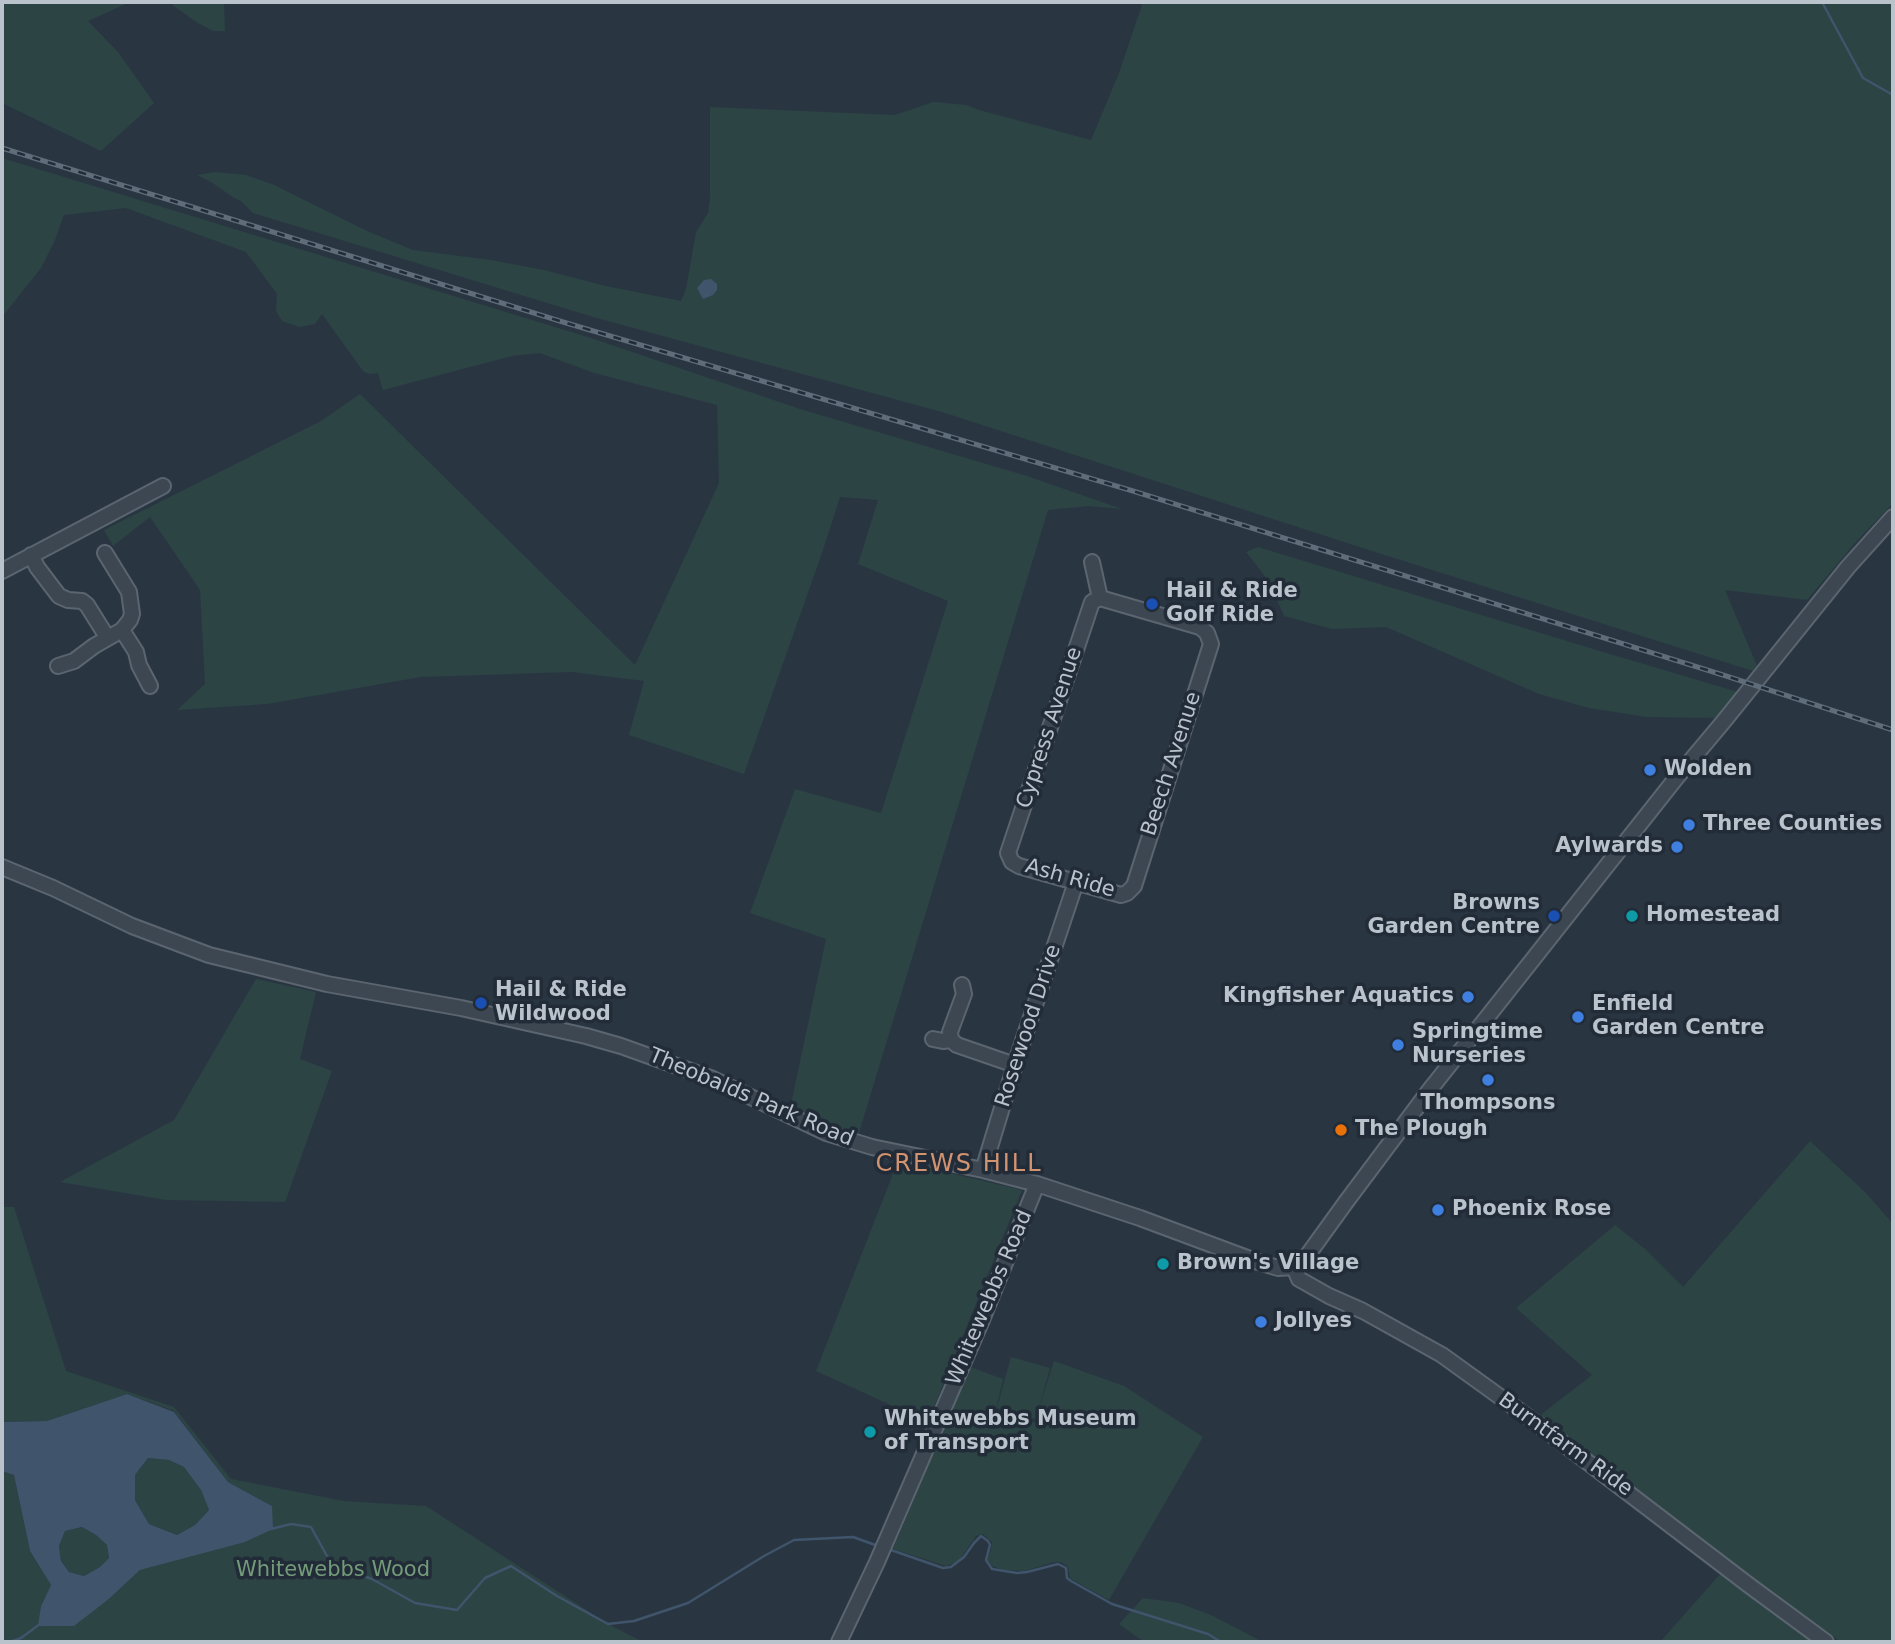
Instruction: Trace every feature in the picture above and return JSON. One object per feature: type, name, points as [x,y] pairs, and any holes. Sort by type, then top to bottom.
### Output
[{"type":"street","points":[[2,571],[163,486]]},
{"type":"street","points":[[1297,1265],[1442,1075],[1677,777],[1848,567],[1893,517]]},
{"type":"street","points":[[58,666],[74,661],[122,630],[130,620],[132,614],[129,592],[105,553]]},
{"type":"street","points":[[31,555],[59,596],[82,601],[87,605],[107,638]]},
{"type":"street","points":[[1092,562],[1100,598]]},
{"type":"street","name":"Beech Avenue","points":[[1100,598],[1200,627],[1207,633],[1211,644],[1134,886],[1127,893]]},
{"type":"street","name":"Cypress Avenue","points":[[1012,862],[1008,853],[1089,610],[1092,602],[1100,598]]},
{"type":"street","points":[[122,630],[136,652],[139,665],[150,686]]},
{"type":"street","name":"Ash Ride","points":[[1012,862],[1121,895],[1127,893]]},
{"type":"street","name":"Theobalds Park Road","points":[[2,867],[132,926],[209,955],[327,984],[461,1008],[621,1046],[713,1079],[826,1133],[872,1147],[1037,1184],[1140,1218],[1258,1262],[1279,1268],[1297,1265]]},
{"type":"street","name":"Rosewood Drive","points":[[983,1170],[1076,882]]},
{"type":"street","points":[[962,985],[964,994],[950,1032],[951,1040],[957,1045],[1015,1065]]},
{"type":"street","points":[[933,1039],[951,1040]]},
{"type":"street","name":"Whitewebbs Road","points":[[839,1642],[877,1562],[982,1320],[1037,1184]]},
{"type":"street","name":"Burntfarm Ride","points":[[1297,1265],[1299,1279],[1421,1342],[1452,1362],[1826,1642]]},
{"type":"green space","points":[[2,2],[130,2],[88,21],[118,52],[154,103],[101,151],[2,103]]},
{"type":"green space","points":[[171,2],[224,2],[225,31],[213,31],[196,22]]},
{"type":"green space","points":[[1143,2],[1893,2],[1893,503],[1807,600],[1725,590],[1757,666],[1753,671],[942,412],[593,317],[253,213],[241,201],[197,175],[215,172],[246,175],[274,185],[367,231],[413,250],[544,270],[681,301],[686,289],[696,232],[708,213],[710,107],[895,115],[933,102],[967,105],[1091,140],[1119,73]]},
{"type":"green space","points":[[2,158],[591,338],[800,409],[1027,476],[1122,509],[1089,506],[1048,510],[858,1136],[790,1109],[826,939],[750,913],[795,789],[881,813],[948,601],[858,564],[878,500],[840,497],[744,774],[629,735],[644,681],[572,672],[421,677],[267,704],[177,710],[205,684],[200,590],[150,517],[113,546],[104,530],[321,421],[360,394],[635,665],[719,483],[717,405],[594,373],[540,353],[512,356],[383,390],[378,373],[369,374],[363,371],[322,314],[315,324],[300,327],[282,321],[276,311],[277,294],[246,252],[126,208],[64,215],[41,268],[2,317]]},
{"type":"green space","points":[[1258,547],[1738,692],[1719,718],[1647,717],[1589,708],[1539,694],[1386,627],[1332,629],[1284,616],[1268,580],[1246,552]]},
{"type":"green space","points":[[256,979],[316,992],[300,1059],[332,1071],[285,1202],[166,1200],[60,1182],[174,1120]]},
{"type":"green space","points":[[1810,1141],[1866,1193],[1893,1224],[1893,1642],[1841,1642],[1758,1583],[1539,1416],[1592,1375],[1516,1308],[1615,1225],[1645,1249],[1683,1287]]},
{"type":"green space","points":[[898,1161],[1022,1190],[928,1422],[816,1371]]},
{"type":"green space","name":"Whitewebbs Wood","points":[[2,1207],[14,1207],[66,1371],[174,1407],[231,1479],[344,1501],[426,1506],[608,1624],[643,1642],[2,1642],[2,1471],[14,1475],[30,1551],[51,1585],[41,1606],[39,1626],[110,1598],[140,1570],[184,1557],[272,1506],[228,1482],[174,1411],[127,1394],[47,1421],[2,1422]]},
{"type":"green space","points":[[1011,1357],[1050,1368],[1038,1411],[1054,1361],[1124,1386],[1203,1437],[1109,1600],[1070,1578],[1068,1567],[1061,1562],[1024,1571],[1003,1570],[992,1566],[987,1559],[992,1542],[983,1534],[976,1536],[956,1563],[946,1566],[893,1549],[970,1367],[1003,1379],[996,1410],[1036,1423],[1036,1419],[997,1408]]},
{"type":"green space","points":[[148,1458],[169,1460],[184,1467],[201,1490],[209,1510],[195,1525],[177,1535],[149,1524],[135,1500],[135,1475]]},
{"type":"green space","points":[[82,1527],[107,1545],[109,1558],[84,1576],[69,1572],[61,1561],[59,1546],[65,1531]]},
{"type":"green space","points":[[1722,1572],[1815,1642],[1660,1642]]},
{"type":"green space","points":[[1143,1598],[1179,1603],[1211,1615],[1263,1642],[1144,1642],[1119,1624]]},
{"type":"water","points":[[711,279],[717,284],[717,290],[703,299],[697,288],[704,280]]},
{"type":"water","points":[[127,1394],[174,1412],[228,1482],[272,1506],[273,1529],[245,1542],[140,1570],[74,1626],[38,1626],[41,1606],[51,1585],[30,1551],[14,1475],[2,1471],[2,1422],[47,1421]],"holes":[[[148,1458],[169,1460],[184,1467],[201,1490],[209,1510],[195,1525],[177,1535],[149,1524],[135,1500],[135,1475]],[[82,1527],[107,1545],[109,1558],[84,1576],[69,1572],[61,1561],[59,1546],[65,1531]]]},
{"type":"waterway","points":[[1822,2],[1863,78],[1893,95]]},
{"type":"waterway","points":[[271,1529],[291,1524],[311,1527],[327,1556],[350,1571],[372,1579],[415,1603],[457,1610],[485,1578],[511,1566],[557,1596],[608,1624],[634,1621],[688,1603],[794,1540],[853,1537],[878,1546]]},
{"type":"waterway","points":[[888,1549],[943,1568],[951,1567],[964,1557],[981,1536],[990,1545],[986,1560],[992,1569],[1017,1573],[1058,1564],[1066,1568],[1067,1578],[1071,1581],[1112,1604],[1208,1634],[1221,1642]]},
{"type":"waterway","points":[[10,1642],[21,1638],[40,1624]]},
{"type":"railway","points":[[2,148],[563,322],[1133,491],[1893,730]]},
{"type":"place","name":"Hail & Ride Golf Ride","points":[[1152,604]]},
{"type":"place","name":"Wolden","points":[[1650,770]]},
{"type":"place","name":"Three Counties","points":[[1689,825]]},
{"type":"place","name":"Aylwards","points":[[1677,847]]},
{"type":"place","name":"Browns Garden Centre","points":[[1554,916]]},
{"type":"place","name":"Homestead","points":[[1632,916]]},
{"type":"place","name":"Kingfisher Aquatics","points":[[1468,997]]},
{"type":"place","name":"Hail & Ride Wildwood","points":[[481,1003]]},
{"type":"place","name":"Enfield Garden Centre","points":[[1578,1017]]},
{"type":"place","name":"Springtime Nurseries","points":[[1398,1045]]},
{"type":"place","name":"Thompsons","points":[[1488,1080]]},
{"type":"place","name":"The Plough","points":[[1341,1130]]},
{"type":"place","name":"Phoenix Rose","points":[[1438,1210]]},
{"type":"place","name":"Brown's Village","points":[[1163,1264]]},
{"type":"place","name":"Jollyes","points":[[1261,1322]]},
{"type":"place","name":"Whitewebbs Museum of Transport","points":[[870,1432]]},
{"type":"district","name":"CREWS HILL","points":[[959,1165]]}]
